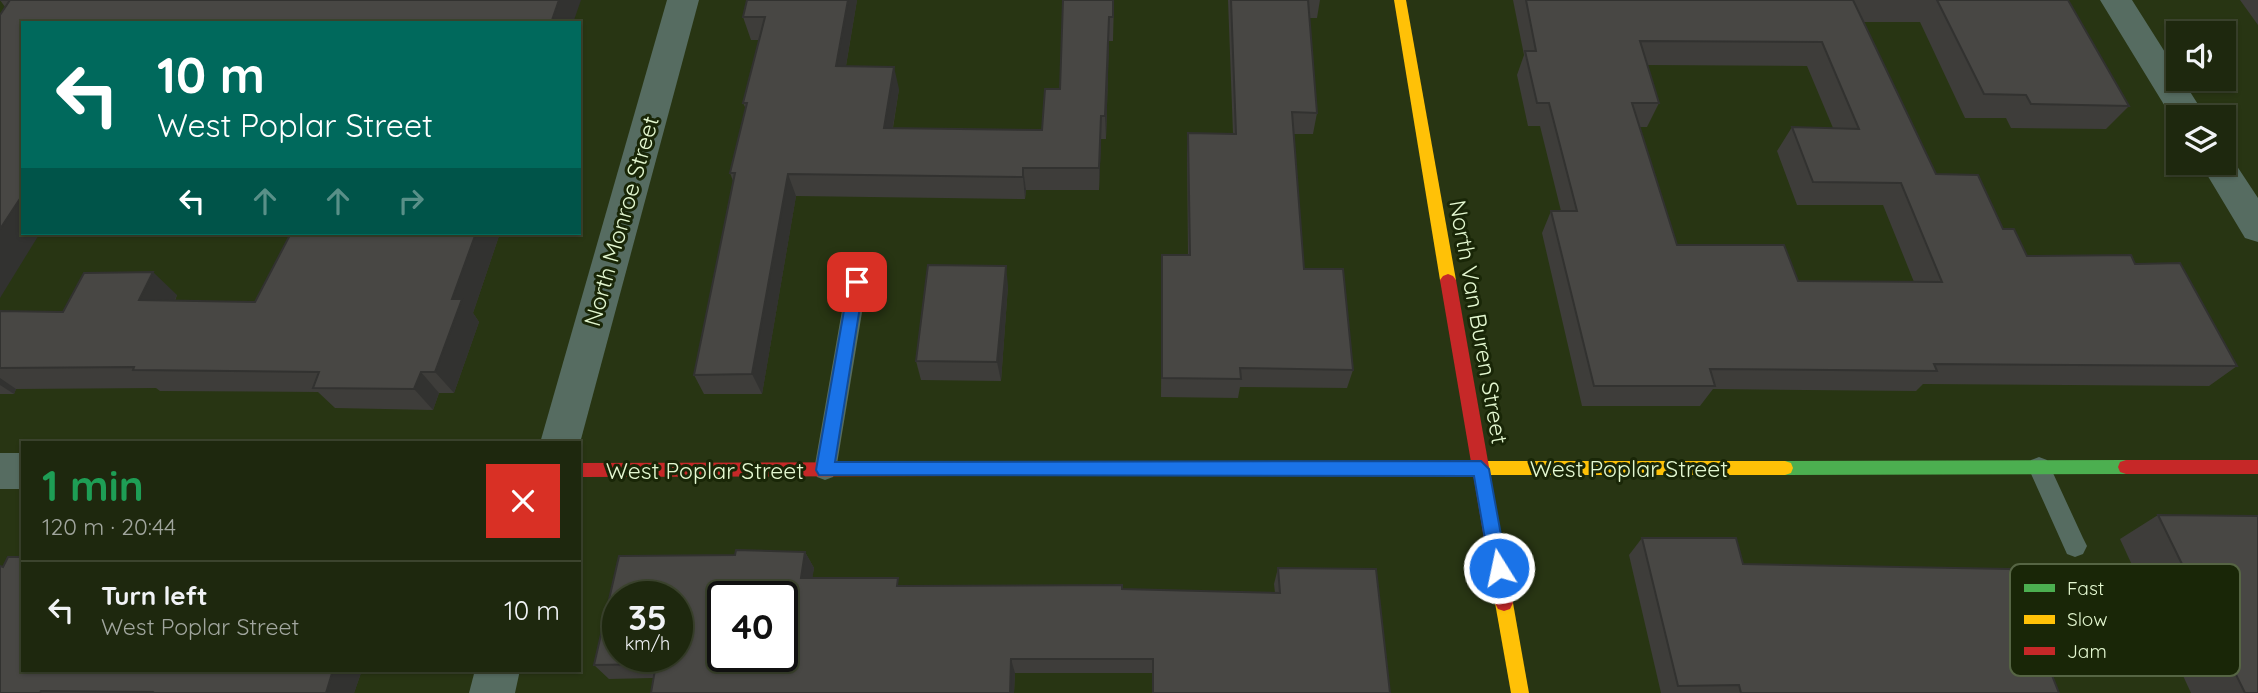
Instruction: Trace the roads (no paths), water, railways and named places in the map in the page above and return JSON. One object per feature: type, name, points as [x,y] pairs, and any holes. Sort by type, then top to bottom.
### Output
[{"type":"street","name":"North Monroe Street","points":[[561,441],[683,0]]},
{"type":"street","name":"North Van Buren Street","points":[[1400,0],[1520,693]]},
{"type":"street","points":[[2116,0],[2182,105]]},
{"type":"street","points":[[2225,175],[2258,228]]},
{"type":"street","name":"West Poplar Street","points":[[581,470],[2258,467]]},
{"type":"street","points":[[0,471],[21,471]]},
{"type":"street","points":[[492,693],[497,672]]},
{"type":"lane","points":[[825,470],[857,282]]},
{"type":"lane","points":[[2039,467],[2075,546]]}]
